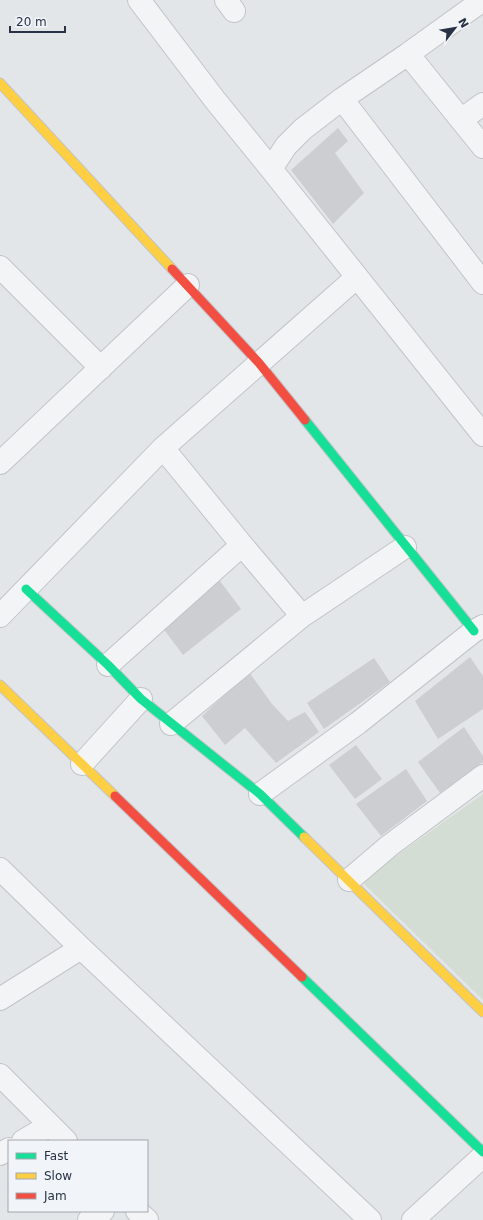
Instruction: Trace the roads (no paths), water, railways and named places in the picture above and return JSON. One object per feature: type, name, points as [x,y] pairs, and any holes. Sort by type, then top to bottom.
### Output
[{"type":"street","points":[[140,0],[215,100],[483,435]]},
{"type":"street","points":[[271,169],[286,146],[303,129],[342,99],[483,0]]},
{"type":"street","points":[[408,54],[483,147]]},
{"type":"street","points":[[0,82],[259,363],[405,547],[479,629],[358,723],[260,794]]},
{"type":"street","points":[[342,99],[483,284]]},
{"type":"street","points":[[462,120],[483,104]]},
{"type":"street","points":[[0,267],[101,368]]},
{"type":"street","points":[[0,616],[163,448],[357,277]]},
{"type":"street","points":[[0,463],[188,285]]},
{"type":"street","points":[[163,448],[302,616]]},
{"type":"street","points":[[108,665],[242,545]]},
{"type":"street","points":[[171,724],[302,616],[405,547]]},
{"type":"street","points":[[26,589],[108,665],[141,699],[260,794],[483,1012]]},
{"type":"street","points":[[0,685],[483,1152]]},
{"type":"street","points":[[82,764],[141,699]]},
{"type":"street","points":[[349,880],[389,846],[483,776]]},
{"type":"street","points":[[0,869],[81,948],[370,1220]]},
{"type":"street","points":[[0,998],[81,948]]},
{"type":"street","points":[[0,1075],[65,1140]]},
{"type":"street","points":[[25,1140],[50,1125]]},
{"type":"street","points":[[413,1220],[483,1156]]},
{"type":"street","points":[[89,1220],[101,1212]]},
{"type":"street","points":[[138,1212],[147,1220]]}]
